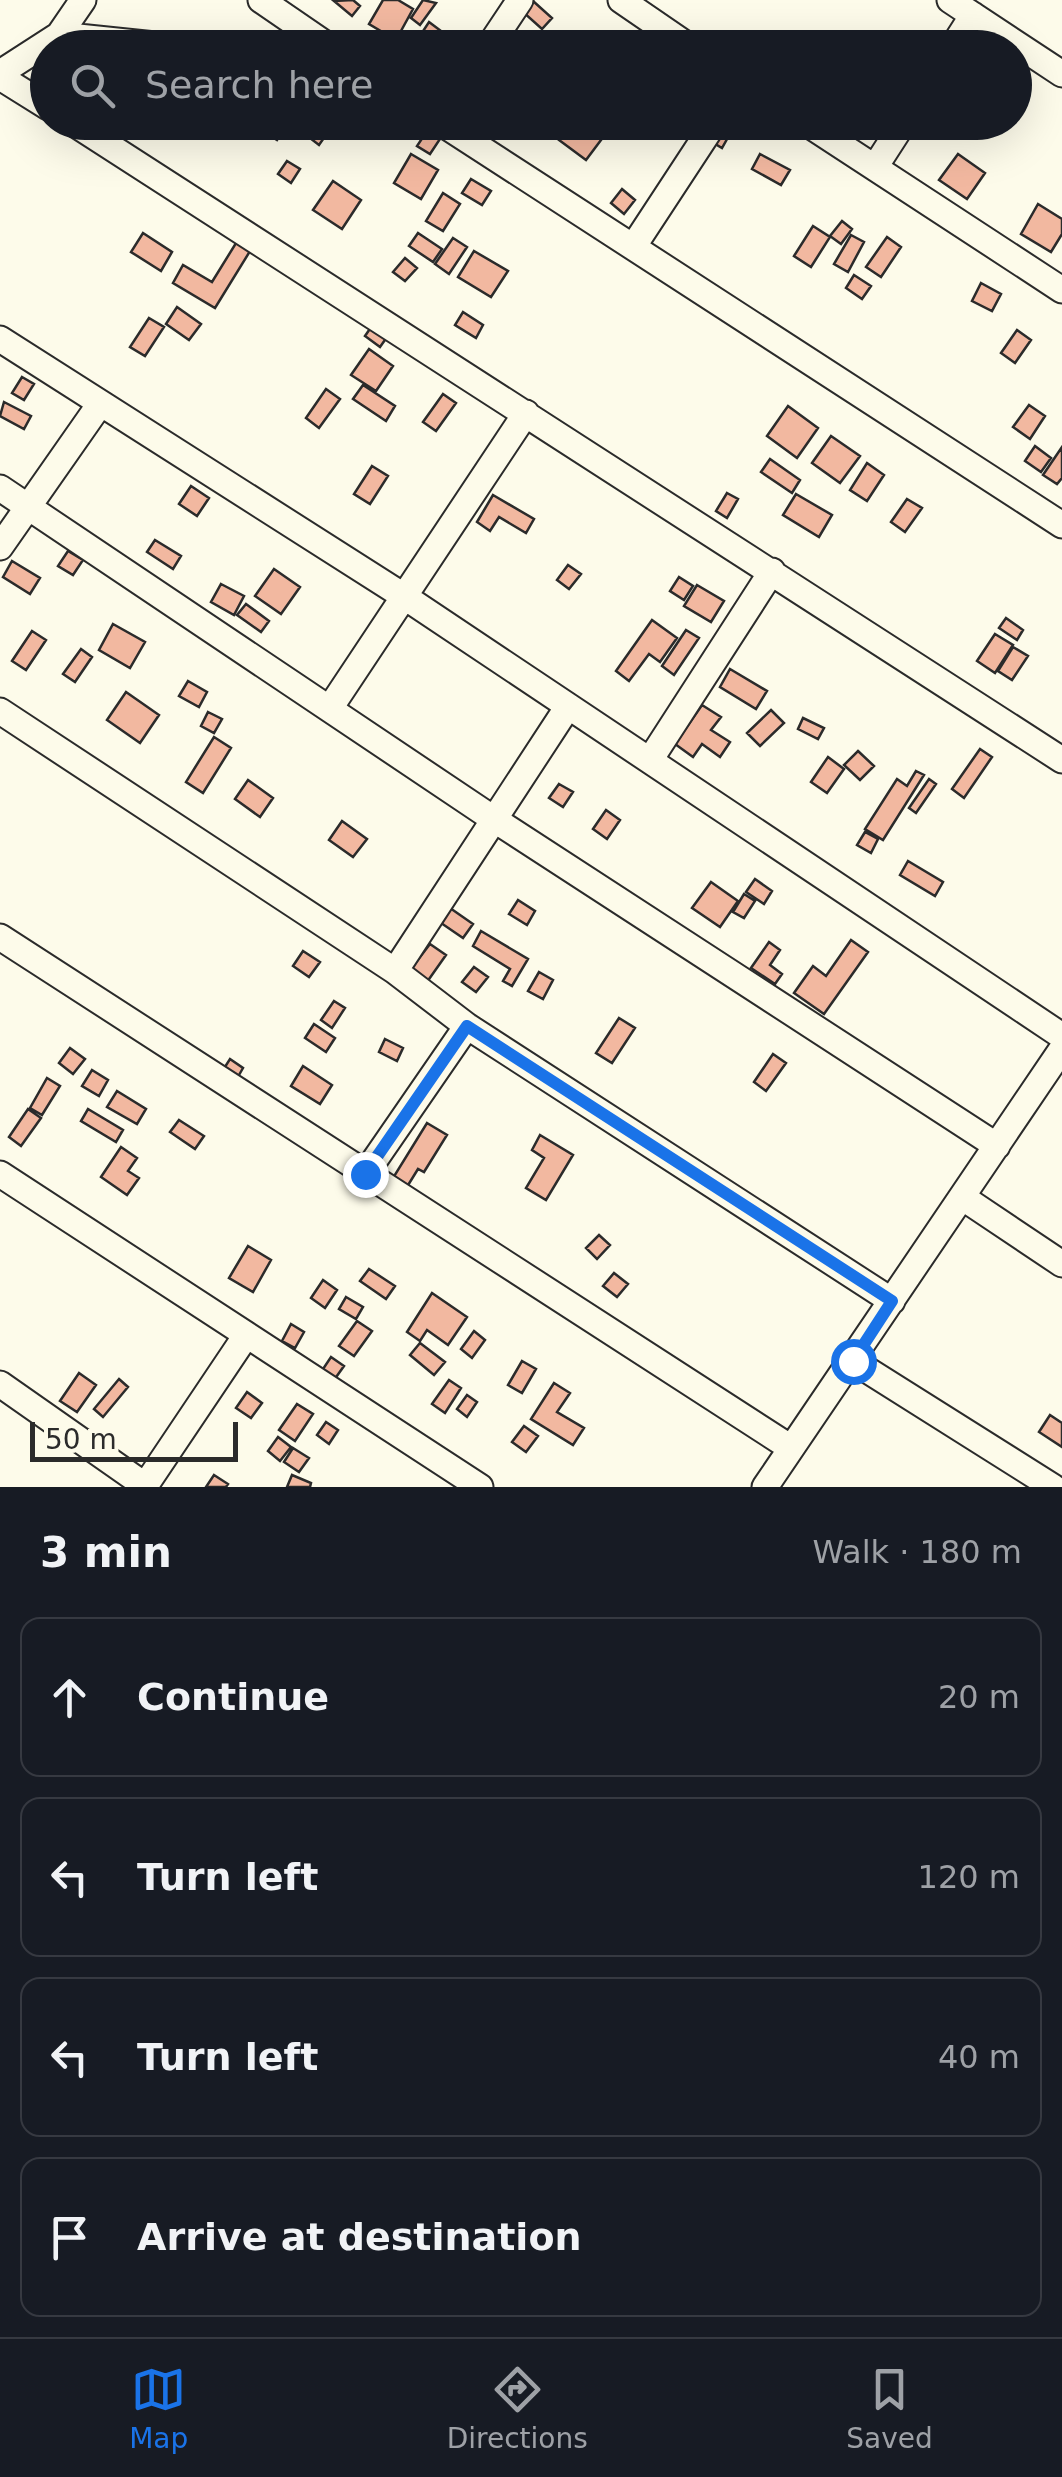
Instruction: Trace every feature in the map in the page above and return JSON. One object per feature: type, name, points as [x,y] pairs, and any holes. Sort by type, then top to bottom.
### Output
[{"type":"street","points":[[63,30],[82,0]]},
{"type":"street","points":[[261,0],[305,30]]},
{"type":"street","points":[[500,30],[520,0]]},
{"type":"street","points":[[621,0],[665,30]]},
{"type":"street","points":[[950,0],[996,30]]},
{"type":"street","points":[[963,30],[973,15]]},
{"type":"street","points":[[1032,54],[1062,74]]},
{"type":"street","points":[[30,55],[0,75],[30,95]]},
{"type":"street","points":[[100,140],[1062,760]]},
{"type":"street","points":[[468,140],[1062,526]]},
{"type":"street","points":[[633,248],[703,140]]},
{"type":"street","points":[[833,140],[1062,290]]},
{"type":"street","points":[[876,168],[893,140]]},
{"type":"street","points":[[0,339],[405,597],[1062,1036]]},
{"type":"street","points":[[0,548],[100,404]]},
{"type":"street","points":[[330,708],[526,413]]},
{"type":"street","points":[[0,488],[492,818],[997,1146]]},
{"type":"street","points":[[650,760],[772,571]]},
{"type":"street","points":[[395,971],[567,708]]},
{"type":"street","points":[[0,712],[395,971],[467,1026],[892,1301]]},
{"type":"street","points":[[0,937],[791,1448]]},
{"type":"street","points":[[365,1174],[467,1026]]},
{"type":"street","points":[[766,1487],[1062,1049]]},
{"type":"street","points":[[0,1174],[480,1487]]},
{"type":"street","points":[[962,1198],[1062,1264]]},
{"type":"street","points":[[0,1384],[146,1486],[245,1337]]},
{"type":"street","points":[[853,1361],[1052,1487]]},
{"type":"building","points":[[353,0],[360,6],[352,16],[334,1]]},
{"type":"building","points":[[383,0],[398,0],[413,9],[401,30],[379,30],[369,24]]},
{"type":"building","points":[[423,0],[436,3],[420,25],[411,18]]},
{"type":"building","points":[[533,1],[552,18],[542,29],[523,12]]},
{"type":"building","points":[[429,22],[440,30],[424,30]]},
{"type":"building","points":[[421,140],[439,140],[430,154],[417,146]]},
{"type":"building","points":[[559,140],[601,140],[586,160]]},
{"type":"building","points":[[709,140],[726,140],[722,148]]},
{"type":"building","points":[[411,154],[438,170],[421,199],[394,183]]},
{"type":"building","points":[[760,154],[790,170],[781,185],[752,169]]},
{"type":"building","points":[[958,154],[985,173],[967,199],[939,180]]},
{"type":"building","points":[[287,161],[300,169],[291,183],[278,174]]},
{"type":"building","points":[[471,179],[491,191],[482,205],[462,193]]},
{"type":"building","points":[[333,181],[361,200],[342,229],[313,210]]},
{"type":"building","points":[[622,189],[635,200],[624,214],[611,203]]},
{"type":"building","points":[[443,193],[460,204],[443,231],[426,221]]},
{"type":"building","points":[[1038,204],[1062,219],[1062,234],[1051,252],[1021,234]]},
{"type":"building","points":[[842,221],[852,229],[841,244],[830,236]]},
{"type":"building","points":[[813,226],[830,237],[811,267],[794,256]]},
{"type":"building","points":[[143,233],[172,252],[161,271],[131,252]]},
{"type":"building","points":[[418,233],[442,249],[433,262],[409,246]]},
{"type":"building","points":[[241,235],[255,243],[215,308],[173,283],[183,265],[212,282]]},
{"type":"building","points":[[851,235],[864,242],[848,272],[834,264]]},
{"type":"building","points":[[887,237],[901,247],[881,277],[866,267]]},
{"type":"building","points":[[453,238],[467,247],[449,274],[435,264]]},
{"type":"building","points":[[474,251],[508,271],[491,297],[458,277]]},
{"type":"building","points":[[405,258],[417,268],[405,281],[393,272]]},
{"type":"building","points":[[854,275],[871,286],[862,299],[846,288]]},
{"type":"building","points":[[981,283],[1001,294],[992,311],[972,301]]},
{"type":"building","points":[[177,307],[201,324],[189,340],[166,324]]},
{"type":"building","points":[[463,312],[483,325],[476,338],[455,325]]},
{"type":"building","points":[[149,318],[164,327],[145,356],[130,347]]},
{"type":"building","points":[[376,320],[392,330],[380,347],[365,336]]},
{"type":"building","points":[[1017,330],[1031,340],[1015,363],[1001,353]]},
{"type":"building","points":[[369,349],[393,366],[376,391],[351,375]]},
{"type":"building","points":[[22,377],[34,384],[24,400],[12,393]]},
{"type":"building","points":[[363,385],[395,406],[386,421],[353,399]]},
{"type":"building","points":[[326,389],[340,399],[319,428],[306,418]]},
{"type":"building","points":[[443,394],[456,403],[436,431],[423,422]]},
{"type":"building","points":[[4,402],[31,416],[24,429],[0,416]]},
{"type":"building","points":[[1029,405],[1045,416],[1030,439],[1013,427]]},
{"type":"building","points":[[788,406],[818,428],[797,458],[767,436]]},
{"type":"building","points":[[831,436],[860,456],[840,483],[812,463]]},
{"type":"building","points":[[1035,446],[1051,458],[1041,472],[1025,461]]},
{"type":"building","points":[[1062,447],[1062,478],[1057,484],[1043,475]]},
{"type":"building","points":[[770,459],[800,480],[792,493],[761,472]]},
{"type":"building","points":[[867,463],[884,475],[867,501],[850,490]]},
{"type":"building","points":[[372,466],[388,476],[370,504],[354,494]]},
{"type":"building","points":[[191,486],[209,498],[197,516],[179,504]]},
{"type":"building","points":[[727,493],[738,499],[727,518],[716,511]]},
{"type":"building","points":[[796,494],[832,515],[819,537],[783,515]]},
{"type":"building","points":[[493,495],[534,519],[526,533],[499,517],[490,531],[477,522]]},
{"type":"building","points":[[907,499],[922,508],[905,532],[891,522]]},
{"type":"building","points":[[155,540],[181,556],[173,569],[147,552]]},
{"type":"building","points":[[68,551],[83,560],[73,575],[58,566]]},
{"type":"building","points":[[12,561],[40,578],[30,594],[3,577]]},
{"type":"building","points":[[568,565],[581,574],[569,589],[557,580]]},
{"type":"building","points":[[274,569],[300,587],[281,614],[255,596]]},
{"type":"building","points":[[679,577],[693,586],[684,600],[670,591]]},
{"type":"building","points":[[221,584],[244,596],[234,615],[211,602]]},
{"type":"building","points":[[697,585],[724,601],[711,622],[684,606]]},
{"type":"building","points":[[246,604],[269,621],[261,632],[237,615]]},
{"type":"building","points":[[1006,618],[1023,630],[1017,640],[999,628]]},
{"type":"building","points":[[652,620],[677,638],[660,662],[649,654],[629,681],[616,671]]},
{"type":"building","points":[[113,624],[145,642],[130,668],[99,650]]},
{"type":"building","points":[[686,630],[699,638],[674,675],[662,666]]},
{"type":"building","points":[[32,631],[46,640],[26,670],[12,661]]},
{"type":"building","points":[[995,634],[1013,645],[995,673],[977,661]]},
{"type":"building","points":[[1013,647],[1028,656],[1012,680],[998,671]]},
{"type":"building","points":[[81,649],[92,657],[75,682],[63,674]]},
{"type":"building","points":[[730,669],[767,691],[756,709],[720,687]]},
{"type":"building","points":[[188,681],[207,692],[199,707],[179,696]]},
{"type":"building","points":[[126,692],[159,715],[140,743],[107,720]]},
{"type":"building","points":[[702,705],[721,717],[711,730],[730,742],[720,757],[702,744],[693,757],[675,744]]},
{"type":"building","points":[[771,710],[784,723],[760,746],[747,733]]},
{"type":"building","points":[[208,712],[222,719],[214,733],[201,726]]},
{"type":"building","points":[[803,718],[824,728],[818,739],[798,729]]},
{"type":"building","points":[[214,737],[231,748],[203,793],[186,782]]},
{"type":"building","points":[[980,749],[992,757],[964,798],[952,789]]},
{"type":"building","points":[[858,751],[874,766],[860,780],[844,765]]},
{"type":"building","points":[[828,757],[844,769],[827,793],[811,782]]},
{"type":"building","points":[[916,771],[924,775],[883,840],[865,829],[897,779],[907,786]]},
{"type":"building","points":[[929,779],[936,784],[916,813],[909,808]]},
{"type":"building","points":[[248,780],[273,798],[260,817],[235,799]]},
{"type":"building","points":[[559,784],[573,792],[563,807],[549,798]]},
{"type":"building","points":[[606,810],[620,820],[607,839],[593,829]]},
{"type":"building","points":[[342,821],[367,839],[353,857],[329,840]]},
{"type":"building","points":[[865,832],[878,839],[871,853],[857,845]]},
{"type":"building","points":[[908,861],[943,882],[935,896],[900,875]]},
{"type":"building","points":[[755,879],[772,891],[764,904],[746,892]]},
{"type":"building","points":[[711,882],[738,901],[720,927],[692,908]]},
{"type":"building","points":[[744,894],[755,901],[744,918],[733,912]]},
{"type":"building","points":[[518,900],[535,911],[527,925],[509,914]]},
{"type":"building","points":[[450,908],[473,924],[463,938],[441,923]]},
{"type":"building","points":[[481,931],[528,959],[512,986],[503,981],[510,969],[473,946]]},
{"type":"building","points":[[851,940],[868,952],[824,1014],[794,993],[813,966],[826,976]]},
{"type":"building","points":[[769,942],[780,950],[770,965],[782,974],[775,984],[751,968]]},
{"type":"building","points":[[430,944],[446,955],[427,982],[410,970]]},
{"type":"building","points":[[303,951],[320,962],[309,977],[293,966]]},
{"type":"building","points":[[474,967],[488,977],[476,992],[462,982]]},
{"type":"building","points":[[539,972],[553,980],[543,999],[528,991]]},
{"type":"building","points":[[334,1001],[345,1008],[332,1028],[321,1020]]},
{"type":"building","points":[[619,1018],[635,1028],[612,1063],[596,1053]]},
{"type":"building","points":[[314,1024],[335,1038],[326,1052],[305,1038]]},
{"type":"building","points":[[385,1039],[403,1048],[397,1061],[379,1052]]},
{"type":"building","points":[[70,1048],[85,1059],[73,1074],[59,1063]]},
{"type":"building","points":[[773,1054],[786,1063],[766,1091],[754,1082]]},
{"type":"building","points":[[230,1059],[243,1068],[235,1082],[221,1073]]},
{"type":"building","points":[[303,1066],[332,1085],[320,1104],[291,1086]]},
{"type":"building","points":[[92,1070],[108,1080],[99,1096],[82,1086]]},
{"type":"building","points":[[47,1078],[60,1086],[42,1115],[30,1108]]},
{"type":"building","points":[[117,1091],[146,1109],[137,1124],[107,1107]]},
{"type":"building","points":[[28,1109],[41,1118],[21,1146],[9,1137]]},
{"type":"building","points":[[88,1109],[123,1130],[116,1142],[81,1121]]},
{"type":"building","points":[[179,1120],[204,1136],[195,1149],[170,1132]]},
{"type":"building","points":[[427,1123],[447,1135],[424,1172],[418,1169],[402,1195],[388,1186]]},
{"type":"building","points":[[540,1135],[573,1155],[546,1200],[526,1188],[544,1158],[532,1150]]},
{"type":"building","points":[[121,1147],[137,1158],[128,1171],[139,1178],[127,1195],[101,1177]]},
{"type":"building","points":[[599,1235],[610,1245],[597,1259],[586,1248]]},
{"type":"building","points":[[248,1246],[271,1260],[253,1292],[229,1278]]},
{"type":"building","points":[[369,1269],[395,1286],[386,1299],[360,1281]]},
{"type":"building","points":[[614,1273],[628,1284],[617,1297],[603,1286]]},
{"type":"building","points":[[323,1280],[337,1290],[325,1308],[311,1298]]},
{"type":"building","points":[[432,1293],[467,1317],[448,1345],[427,1330],[420,1341],[407,1332]]},
{"type":"building","points":[[346,1297],[363,1307],[356,1319],[339,1309]]},
{"type":"building","points":[[357,1321],[372,1331],[354,1356],[339,1346]]},
{"type":"building","points":[[291,1324],[304,1332],[295,1348],[282,1341]]},
{"type":"building","points":[[474,1331],[485,1340],[472,1358],[461,1349]]},
{"type":"building","points":[[420,1343],[445,1362],[434,1375],[410,1355]]},
{"type":"building","points":[[331,1357],[344,1366],[334,1380],[321,1372]]},
{"type":"building","points":[[522,1361],[536,1369],[522,1393],[508,1385]]},
{"type":"building","points":[[79,1373],[96,1385],[77,1412],[60,1401]]},
{"type":"building","points":[[119,1379],[128,1387],[103,1417],[94,1409]]},
{"type":"building","points":[[449,1380],[461,1388],[445,1413],[432,1404]]},
{"type":"building","points":[[554,1383],[570,1393],[557,1412],[584,1428],[573,1445],[531,1419]]},
{"type":"building","points":[[247,1392],[262,1403],[251,1418],[236,1408]]},
{"type":"building","points":[[467,1395],[477,1402],[467,1417],[457,1409]]},
{"type":"building","points":[[297,1404],[313,1414],[295,1441],[279,1430]]},
{"type":"building","points":[[1050,1415],[1062,1423],[1062,1447],[1039,1432]]},
{"type":"building","points":[[326,1422],[338,1430],[329,1444],[317,1435]]},
{"type":"building","points":[[524,1426],[538,1436],[526,1452],[512,1442]]},
{"type":"building","points":[[278,1437],[291,1447],[280,1461],[268,1451]]},
{"type":"building","points":[[293,1448],[309,1458],[299,1472],[284,1462]]},
{"type":"building","points":[[214,1475],[228,1484],[226,1487],[206,1487]]},
{"type":"building","points":[[292,1475],[311,1483],[310,1487],[287,1487]]},
{"type":"route","points":[[365,1174],[467,1026],[892,1301],[853,1361]]}]
